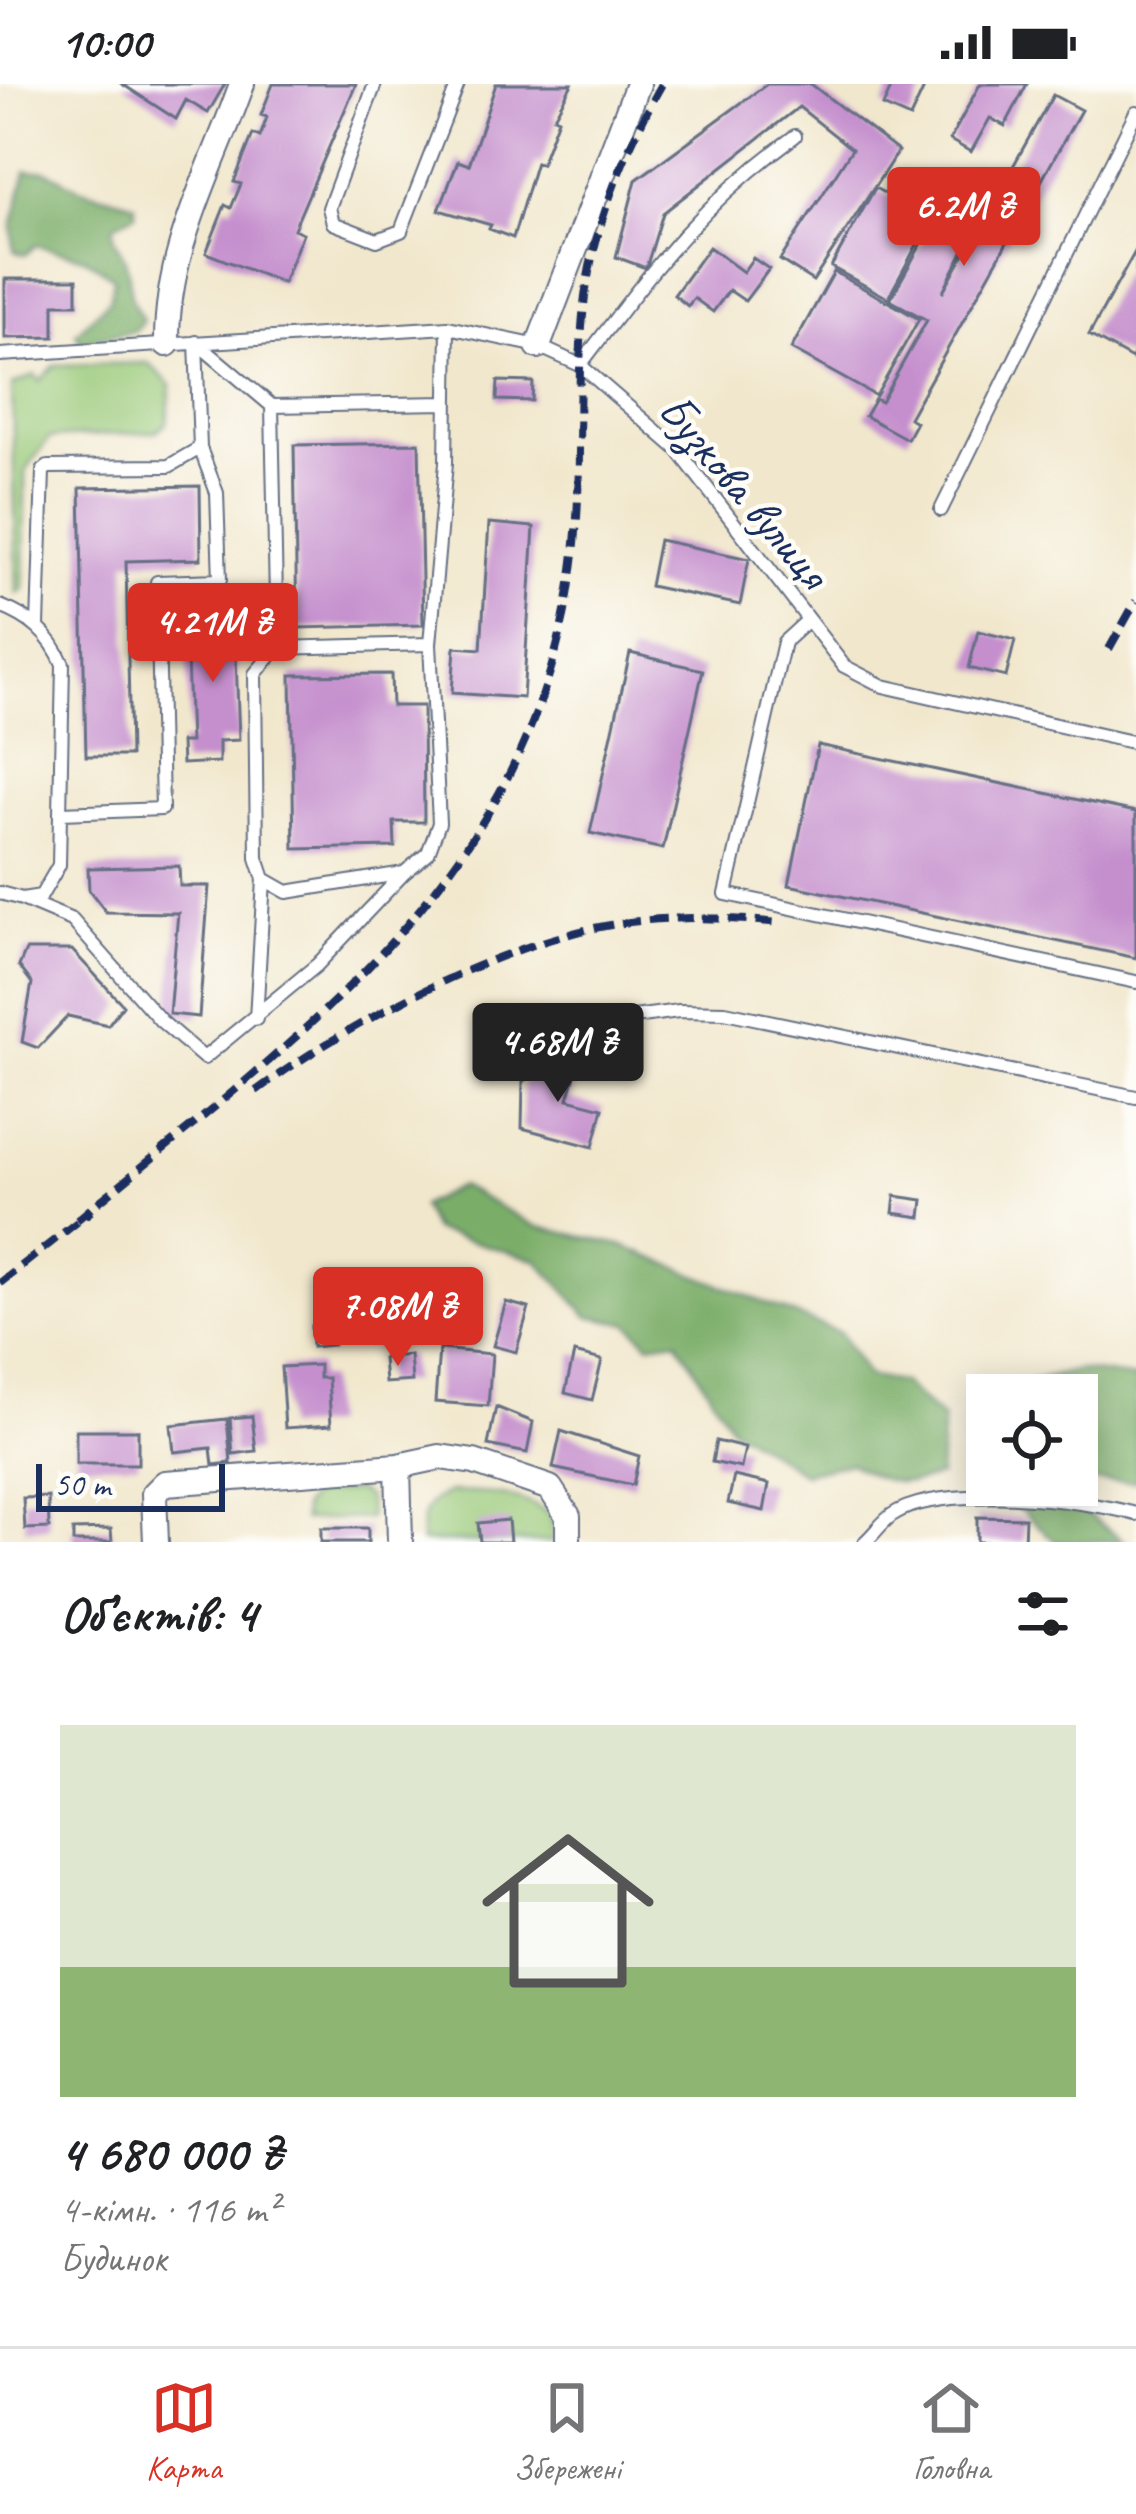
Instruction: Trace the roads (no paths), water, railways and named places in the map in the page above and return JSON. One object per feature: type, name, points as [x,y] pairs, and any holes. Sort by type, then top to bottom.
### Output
[{"type":"street","points":[[167,344],[165,303],[174,260],[242,84]]},
{"type":"street","points":[[538,346],[638,84]]},
{"type":"street","points":[[156,1542],[154,1494],[166,1483],[398,1466],[440,1457],[535,1479],[561,1499],[568,1516],[568,1542]]},
{"type":"street","points":[[398,1466],[400,1542]]},
{"type":"lane","points":[[375,84],[329,208],[333,223],[377,240],[400,231],[458,84]]},
{"type":"lane","points":[[940,510],[1136,112]]},
{"type":"lane","points":[[580,365],[681,232],[729,184],[795,136]]},
{"type":"lane","name":"Бузкова вулиця","points":[[0,356],[448,327],[538,346],[580,365],[676,449],[844,665],[883,686],[1136,742]]},
{"type":"lane","points":[[0,893],[72,920],[161,1021],[204,1058],[317,965],[428,853],[439,823],[430,644],[448,327]]},
{"type":"lane","points":[[196,343],[272,406],[447,403]]},
{"type":"lane","points":[[62,813],[162,809],[157,582],[220,580],[217,493],[200,448],[196,343]]},
{"type":"lane","points":[[256,1019],[264,879],[257,859],[255,674],[277,648],[272,406]]},
{"type":"lane","points":[[38,626],[43,471],[48,466],[169,466],[200,448]]},
{"type":"lane","points":[[0,606],[38,626],[53,641],[63,664],[59,866],[52,885],[41,896],[22,899]]},
{"type":"lane","points":[[808,620],[784,642],[726,894],[1136,982]]},
{"type":"lane","points":[[277,648],[430,644]]},
{"type":"lane","points":[[264,879],[287,892],[404,873]]},
{"type":"lane","points":[[491,1061],[572,1025],[679,1011],[725,1012],[1136,1097]]},
{"type":"lane","points":[[865,1542],[895,1513],[980,1495],[1107,1506],[1136,1514]]},
{"type":"railway","points":[[77,1220],[250,1077],[331,1004],[404,927],[468,844],[520,752],[556,649],[576,532],[580,361],[594,248],[635,135],[662,84]]},
{"type":"railway","points":[[1109,649],[1136,601]]},
{"type":"railway","points":[[256,1091],[333,1040],[423,991],[562,936],[627,922],[670,919],[780,923]]},
{"type":"railway","points":[[0,1283],[91,1211]]}]
